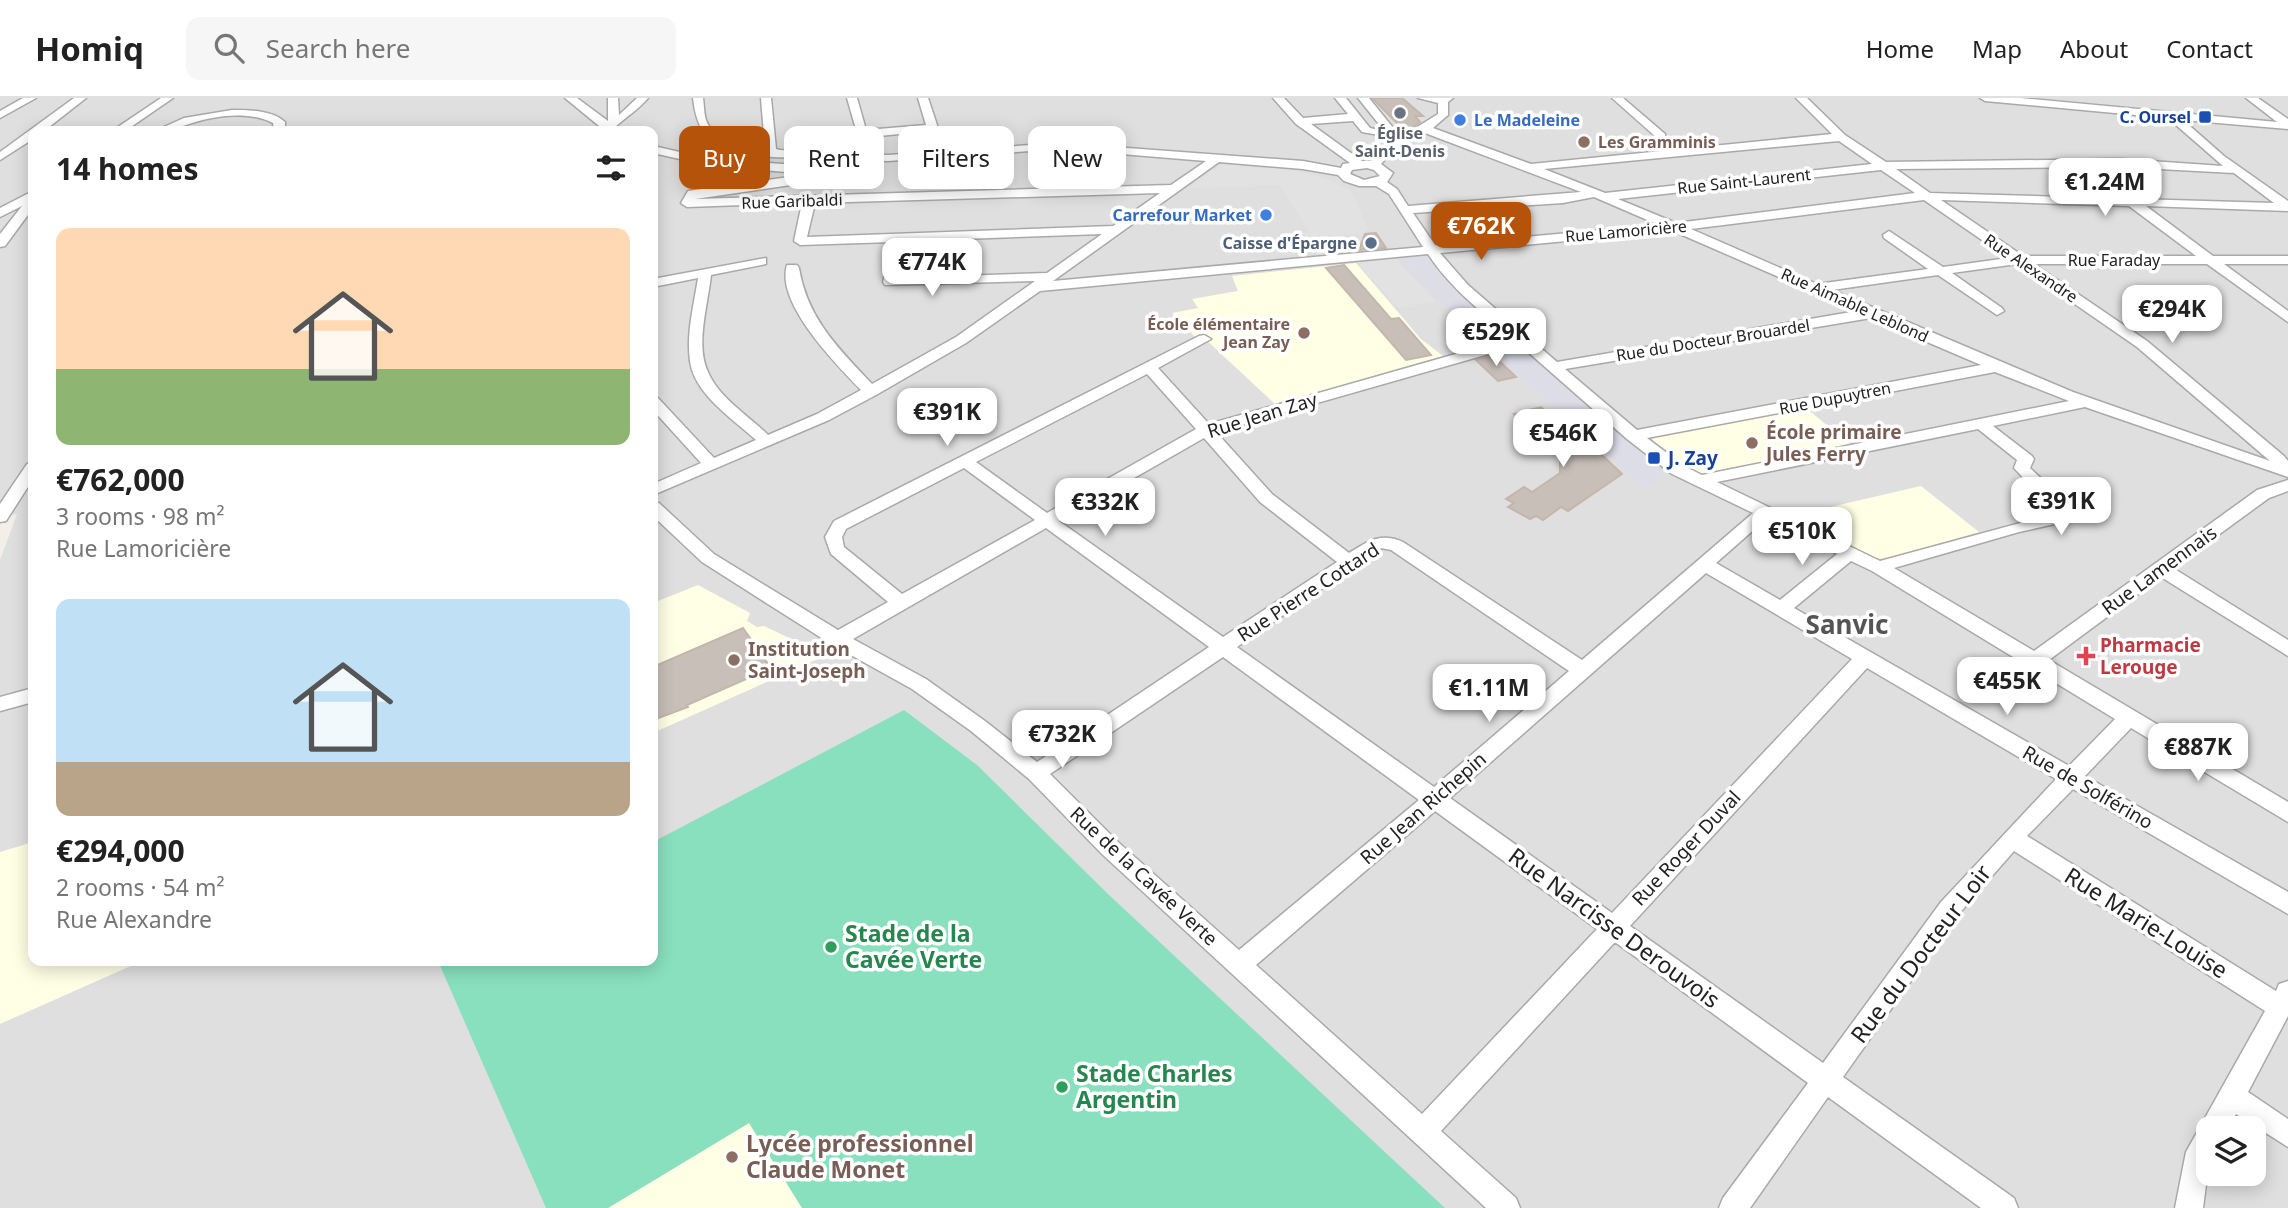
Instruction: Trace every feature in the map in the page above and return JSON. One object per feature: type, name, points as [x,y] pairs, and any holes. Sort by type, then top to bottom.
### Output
[{"type":"street","points":[[0,115],[31,98]]},
{"type":"street","points":[[44,126],[81,98]]},
{"type":"street","points":[[165,126],[169,98]]},
{"type":"street","points":[[126,126],[169,98]]},
{"type":"street","points":[[570,98],[611,126]]},
{"type":"street","points":[[612,126],[613,98]]},
{"type":"street","points":[[613,126],[643,98]]},
{"type":"street","points":[[689,98],[695,125],[710,141],[734,150],[900,157],[1060,146],[1156,156]]},
{"type":"street","points":[[698,98],[701,122],[708,133],[731,144],[774,152]]},
{"type":"street","points":[[766,98],[774,152]]},
{"type":"street","points":[[852,98],[862,136],[932,128],[923,98]]},
{"type":"street","points":[[1278,98],[1287,111],[1300,122],[1358,164]]},
{"type":"street","points":[[1340,98],[1366,130],[1381,134],[1388,129],[1363,98]]},
{"type":"street","points":[[1374,165],[1403,139],[1425,129],[1443,115],[1445,99],[1423,98]]},
{"type":"street","points":[[1617,98],[1661,136]]},
{"type":"street","name":"Rue Alexandre","points":[[1801,98],[1841,137],[2175,370],[2288,471]]},
{"type":"street","points":[[1985,98],[2288,125]]},
{"type":"street","points":[[2251,98],[2288,125]]},
{"type":"street","points":[[176,126],[203,117],[246,113],[275,119],[279,126]]},
{"type":"street","points":[[2172,116],[2236,170],[2288,207]]},
{"type":"street","points":[[1300,122],[1355,117]]},
{"type":"street","name":"Rue Aimable Leblond","points":[[1425,129],[1532,166],[1602,194],[1996,367],[2174,435],[2288,471]]},
{"type":"street","points":[[1532,166],[1841,137]]},
{"type":"street","points":[[0,157],[28,138]]},
{"type":"street","points":[[658,150],[691,159],[746,167],[784,169]]},
{"type":"street","points":[[884,168],[1062,153],[1303,165],[1343,172],[1346,177],[1355,181],[1378,182],[1386,178],[1387,173],[1374,165],[1358,164],[1347,167],[1343,172]]},
{"type":"street","points":[[658,488],[823,417],[961,340],[1215,160]]},
{"type":"street","name":"Rue Saint-Laurent","points":[[1403,210],[1563,199],[1882,166],[2120,163],[2236,170]]},
{"type":"street","name":"Rue Garibaldi","points":[[784,181],[692,194],[687,203],[1174,189]]},
{"type":"street","points":[[1378,182],[1393,192],[1445,270],[1633,436],[1678,470],[1878,567],[2288,813]]},
{"type":"street","name":"Rue Lamoricière","points":[[1035,287],[1675,226],[1924,196],[2288,207]]},
{"type":"street","points":[[0,214],[28,200]]},
{"type":"street","points":[[809,201],[800,241],[1116,230]]},
{"type":"street","points":[[2132,202],[2288,318]]},
{"type":"street","points":[[0,243],[28,204]]},
{"type":"street","points":[[1889,234],[1997,311]]},
{"type":"street","points":[[900,237],[890,282],[1050,277]]},
{"type":"street","name":"Rue Faraday","points":[[1816,288],[2019,260],[2288,260]]},
{"type":"street","points":[[658,282],[761,261]]},
{"type":"street","points":[[793,268],[794,290],[805,315],[871,392]]},
{"type":"street","points":[[705,272],[697,351],[698,367],[705,381],[766,440]]},
{"type":"street","name":"Rue du Docteur Brouardel","points":[[1553,367],[1873,313]]},
{"type":"street","points":[[901,603],[837,550],[833,542],[834,533],[840,525],[1204,339]]},
{"type":"street","name":"Rue Jean Zay","points":[[838,639],[1206,430],[1522,340]]},
{"type":"street","points":[[1149,367],[1266,498],[1349,562]]},
{"type":"street","name":"Rue Dupuytren","points":[[1633,436],[1996,367]]},
{"type":"street","points":[[1699,481],[2088,402]]},
{"type":"street","points":[[658,406],[711,464]]},
{"type":"street","points":[[1878,567],[2017,527],[2067,516],[2063,507],[2026,475],[2022,468],[2026,459],[1982,424]]},
{"type":"street","name":"Rue Narcisse Derouvois","points":[[964,461],[2004,1208]]},
{"type":"street","points":[[0,517],[28,475]]},
{"type":"street","name":"Rue Lamennais","points":[[2034,661],[2263,494],[2288,485]]},
{"type":"street","name":"Rue de la Cavée Verte","points":[[658,512],[708,558],[838,639],[919,684],[978,726],[1036,774],[1110,848],[1506,1208]]},
{"type":"street","name":"Rue Jean Richepin","points":[[1239,965],[1435,799],[1764,512]]},
{"type":"street","name":"Rue Pierre Cottard","points":[[1036,774],[1377,543],[1388,542],[1397,546],[1582,670]]},
{"type":"street","points":[[1780,609],[1850,553]]},
{"type":"street","name":"Rue de Solférino","points":[[1706,565],[2288,904]]},
{"type":"street","points":[[2161,569],[2288,649]]},
{"type":"street","name":"Rue Roger Duval","points":[[1423,1132],[1864,658]]},
{"type":"street","points":[[0,704],[28,696]]},
{"type":"street","name":"Rue du Docteur Loir","points":[[1733,1208],[1949,909],[2012,838],[2129,717]]},
{"type":"street","name":"Rue Marie-Louise","points":[[2012,838],[2284,1000]]},
{"type":"street","points":[[2221,1116],[2284,1000]]},
{"type":"street","points":[[2231,1096],[2288,1134]]},
{"type":"street","points":[[2189,1208],[2196,1162]]},
{"type":"shaded area","points":[[0,98],[2288,98],[2288,1208],[0,1208],[0,560],[17,514],[0,516]]},
{"type":"shaded area","points":[[1220,165],[1289,169],[1324,178],[1351,190],[1368,229],[1364,233],[1328,236],[1339,254],[1317,256],[1305,234],[1310,233],[1279,185],[1189,188]]},
{"type":"shaded area","points":[[1423,253],[1439,275],[1668,473],[1644,489],[1482,342],[1393,255]]},
{"type":"shaded area","points":[[1395,258],[1436,302],[1398,308],[1358,264]]},
{"type":"shaded area","name":"École élémentaire Jean Zay","points":[[1356,263],[1421,339],[1443,356],[1275,404],[1201,335],[1195,337],[1172,313],[1198,308],[1192,299],[1238,291],[1232,276]]},
{"type":"shaded area","name":"École primaire Jules Ferry","points":[[1806,408],[1851,445],[1706,474],[1697,473],[1652,440],[1654,437]]},
{"type":"shaded area","points":[[1921,486],[1979,532],[1885,559],[1872,558],[1787,517]]},
{"type":"shaded area","name":"Institution Saint-Joseph","points":[[698,585],[750,613],[747,621],[757,627],[764,626],[785,636],[820,658],[658,731],[658,601]]},
{"type":"shaded area","points":[[28,844],[28,966],[131,966],[0,1024],[0,852]]},
{"type":"shaded area","name":"Lycée professionnel Claude Monet","points":[[749,1123],[802,1208],[608,1208]]},
{"type":"green space","points":[[904,710],[977,765],[1108,894],[1445,1208],[802,1208],[749,1123],[608,1208],[546,1208],[440,966],[658,966],[658,839]]},
{"type":"building","name":"Église Saint-Denis","points":[[1372,98],[1402,98],[1423,116],[1415,116],[1420,122],[1412,127],[1397,126]]},
{"type":"building","name":"Caisse d'Épargne","points":[[1376,233],[1386,248],[1359,250],[1365,234]]},
{"type":"building","points":[[1344,265],[1391,319],[1399,318],[1431,355],[1406,360],[1326,268]]},
{"type":"building","points":[[1494,356],[1516,377],[1498,381],[1476,360]]},
{"type":"building","points":[[1541,407],[1561,426],[1569,424],[1622,474],[1568,511],[1561,507],[1543,520],[1536,516],[1530,519],[1508,507],[1514,503],[1506,499],[1524,487],[1532,492],[1560,473],[1560,457],[1514,414]]},
{"type":"building","points":[[743,628],[771,668],[658,718],[658,665]]},
{"type":"place","name":"Église Saint-Denis","points":[[1400,113]]},
{"type":"place","name":"C. Oursel","points":[[2205,117]]},
{"type":"place","name":"Le Madeleine","points":[[1460,120]]},
{"type":"place","name":"Les Gramminis","points":[[1584,142]]},
{"type":"place","name":"Carrefour Market","points":[[1266,215]]},
{"type":"place","name":"Caisse d'Épargne","points":[[1371,243]]},
{"type":"place","name":"École élémentaire Jean Zay","points":[[1304,333]]},
{"type":"place","name":"École primaire Jules Ferry","points":[[1752,443]]},
{"type":"place","name":"J. Zay","points":[[1654,458]]},
{"type":"place","name":"Pharmacie Lerouge","points":[[2086,656]]},
{"type":"place","name":"Institution Saint-Joseph","points":[[734,660]]},
{"type":"place","name":"Stade de la Cavée Verte","points":[[831,947]]},
{"type":"place","name":"Stade Charles Argentin","points":[[1062,1087]]},
{"type":"place","name":"Lycée professionnel Claude Monet","points":[[732,1157]]},
{"type":"district","name":"Sanvic","points":[[1847,625]]}]
